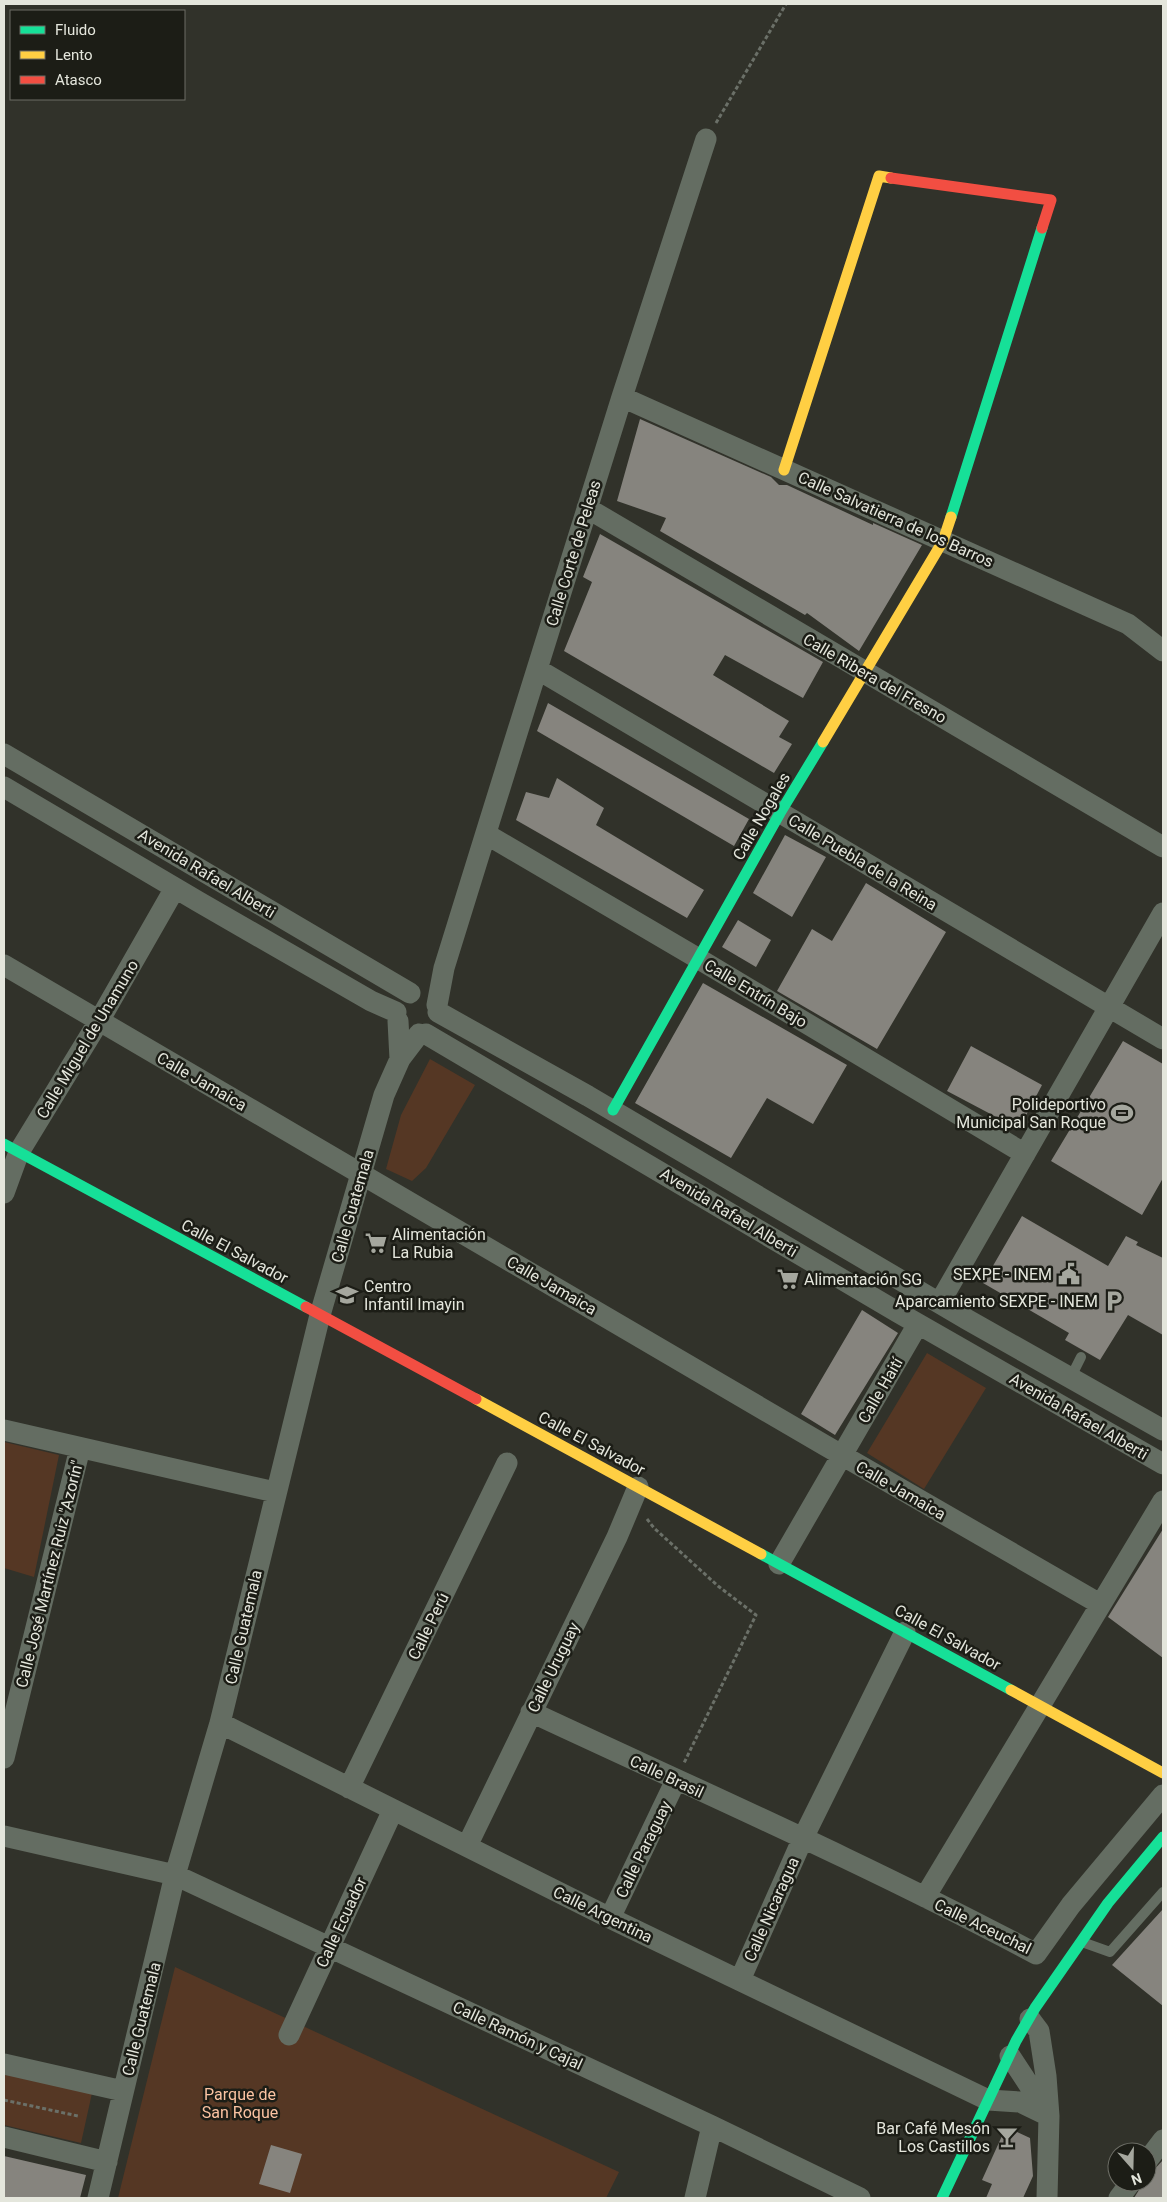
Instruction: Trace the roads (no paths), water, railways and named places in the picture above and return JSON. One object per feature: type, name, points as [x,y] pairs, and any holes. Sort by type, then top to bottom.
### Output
[{"type":"street","name":"Calle Corte de Peleas","points":[[438,1008],[444,968],[622,397],[706,139]]},
{"type":"street","name":"Calle Nogales","points":[[612,1110],[780,813],[866,672],[943,540],[1051,200],[879,176],[784,470]]},
{"type":"street","name":"Calle Salvatierra de los Barros","points":[[622,397],[1128,624],[1163,651]]},
{"type":"street","name":"Calle Ribera del Fresno","points":[[587,508],[1163,847]]},
{"type":"street","name":"Calle Puebla de la Reina","points":[[537,669],[1163,1039]]},
{"type":"street","name":"Avenida Rafael Alberti","points":[[4,754],[414,992]]},
{"type":"street","name":"Avenida Rafael Alberti","points":[[4,787],[397,1017]]},
{"type":"street","name":"Calle Entrín Bajo","points":[[486,834],[699,958],[1025,1154]]},
{"type":"street","name":"Calle Miguel de Unamuno","points":[[4,1193],[11,1148],[99,1021],[175,888]]},
{"type":"street","points":[[940,1302],[1110,1008],[1163,912]]},
{"type":"street","name":"Calle Jamaica","points":[[4,965],[1100,1604]]},
{"type":"street","name":"Calle Corte de Peleas","points":[[414,992],[444,968]]},
{"type":"street","points":[[414,992],[426,994],[438,1008],[434,1026],[423,1034],[411,1032],[403,1028],[397,1017],[403,997],[414,992]]},
{"type":"street","name":"Avenida Rafael Alberti","points":[[438,1008],[940,1302],[1163,1430]]},
{"type":"street","name":"Calle Guatemala","points":[[397,1017],[400,1059]]},
{"type":"street","name":"Avenida Rafael Alberti","points":[[423,1034],[918,1324],[1163,1464]]},
{"type":"street","name":"Calle Guatemala","points":[[98,2198],[175,1876],[220,1723],[275,1492],[320,1316],[384,1095],[400,1059],[423,1034]]},
{"type":"street","name":"Calle El Salvador","points":[[11,1148],[320,1316],[636,1493],[779,1564],[1163,1773]]},
{"type":"street","name":"Calle Haití","points":[[779,1564],[918,1324]]},
{"type":"street","points":[[4,1430],[275,1492]]},
{"type":"street","name":"Calle José Martínez Ruiz \"Azorín\"","points":[[4,1758],[80,1448]]},
{"type":"street","name":"Calle Perú","points":[[349,1788],[507,1463]]},
{"type":"street","name":"Calle Uruguay","points":[[467,1846],[617,1537],[636,1493]]},
{"type":"street","points":[[925,1897],[1163,1501]]},
{"type":"street","name":"Calle Nicaragua","points":[[740,1980],[803,1838],[905,1632]]},
{"type":"street","name":"Calle Brasil","points":[[531,1712],[803,1838]]},
{"type":"street","name":"Calle Argentina","points":[[220,1723],[610,1918],[988,2100]]},
{"type":"street","name":"Calle Paraguay","points":[[610,1918],[676,1780]]},
{"type":"street","name":"Calle Aceuchal","points":[[803,1838],[925,1897],[1036,1954],[1071,1904],[1163,1796]]},
{"type":"street","name":"Calle Ecuador","points":[[289,2035],[393,1810]]},
{"type":"street","name":"Calle Ramón y Cajal","points":[[4,1836],[175,1876],[712,2126],[860,2198]]},
{"type":"street","points":[[942,2198],[1013,2048],[1030,2019],[1108,1903],[1158,1852],[1163,1837]]},
{"type":"street","points":[[1030,2019],[1038,2031],[1046,2076],[1049,2116],[1047,2198]]},
{"type":"street","points":[[1013,2048],[1046,2076]]},
{"type":"street","points":[[1013,2048],[1049,2116]]},
{"type":"street","points":[[4,2064],[123,2091]]},
{"type":"street","points":[[988,2100],[1020,2102],[1049,2116]]},
{"type":"street","points":[[695,2198],[712,2126]]},
{"type":"street","points":[[4,2136],[107,2162]]},
{"type":"lane","points":[[1072,1377],[1081,1358]]},
{"type":"lane","points":[[1081,1942],[1110,1952],[1163,1892]]},
{"type":"place","name":"Polideportivo Municipal San Roque","points":[[1122,1113]]},
{"type":"place","name":"Alimentación La Rubia","points":[[376,1243]]},
{"type":"place","name":"SEXPE - INEM","points":[[1069,1274]]},
{"type":"place","name":"Alimentación SG","points":[[788,1279]]},
{"type":"place","name":"Centro Infantil Imayin","points":[[347,1295]]},
{"type":"place","name":"Aparcamiento SEXPE - INEM","points":[[1114,1301]]},
{"type":"place","name":"Bar Café Mesón Los Castillos","points":[[1007,2137]]},
{"type":"park label","name":"Parque de San Roque","points":[[240,2103]]}]
